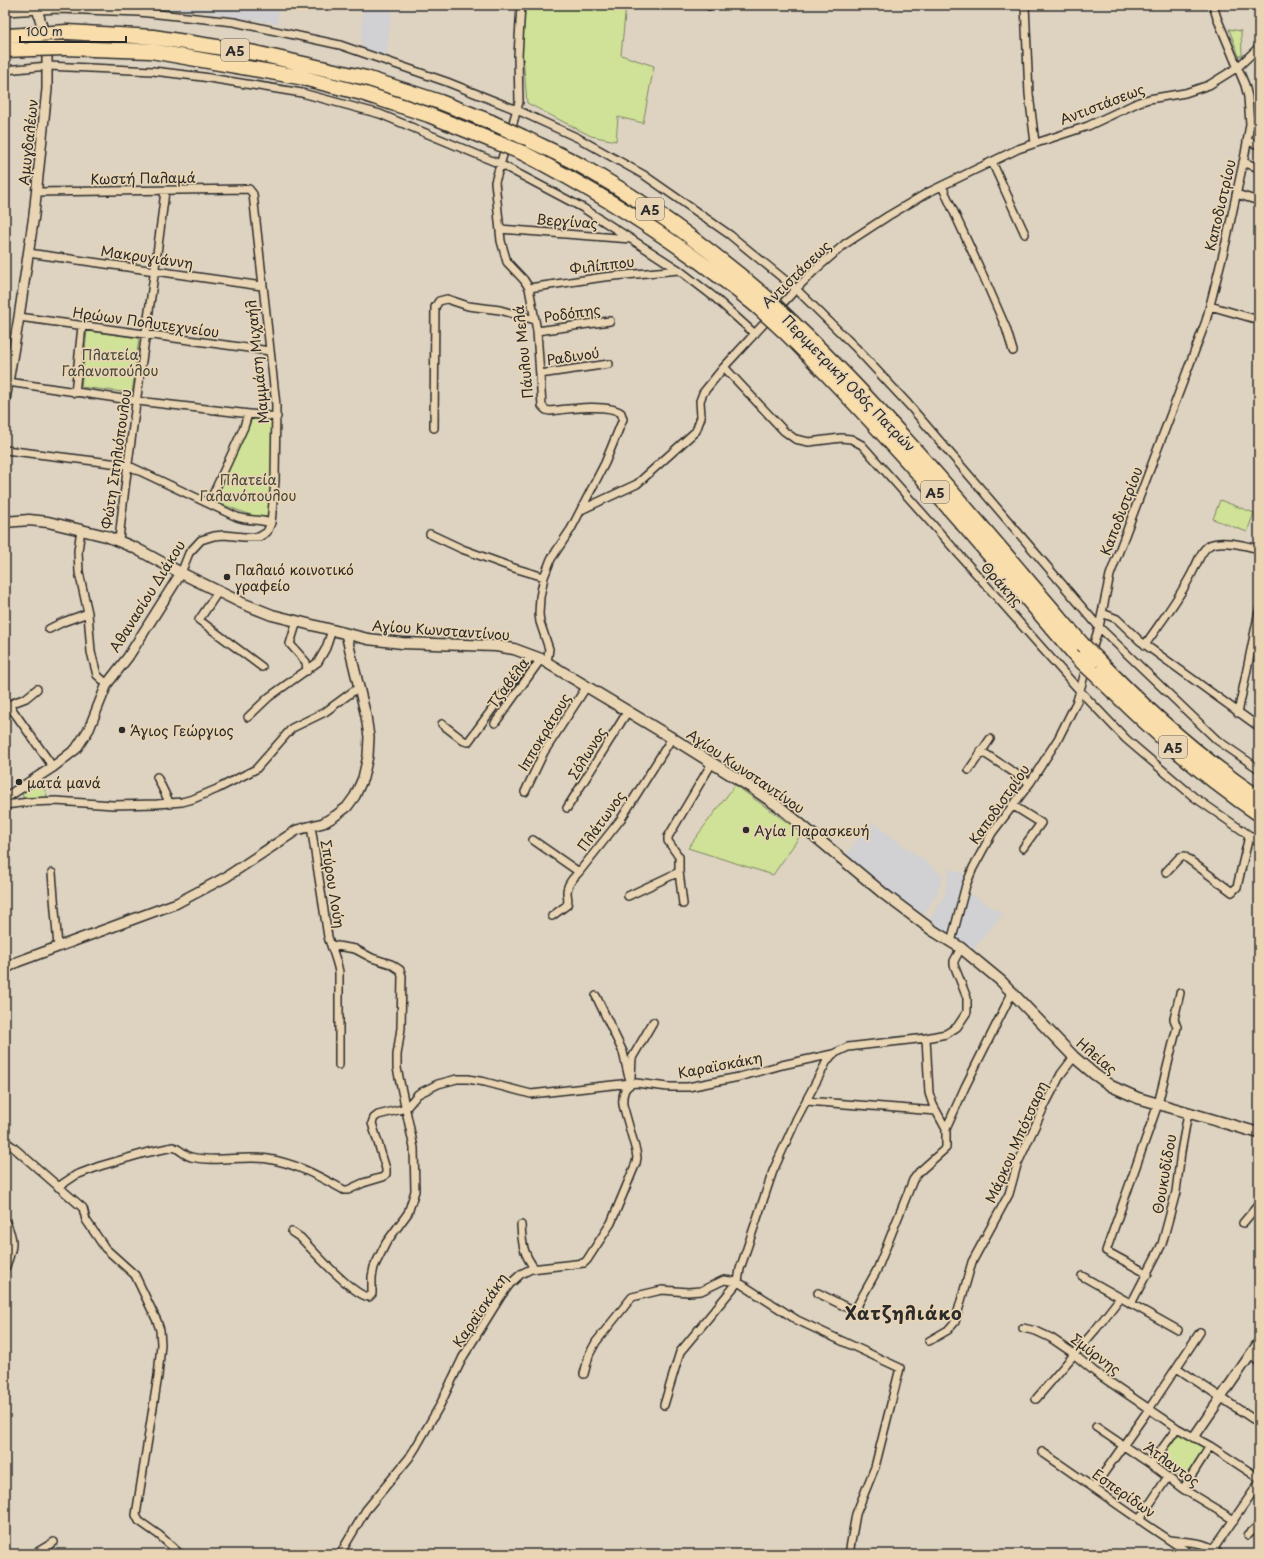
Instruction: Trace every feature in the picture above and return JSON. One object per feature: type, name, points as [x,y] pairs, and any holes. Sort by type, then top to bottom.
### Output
[{"type":"highway","name":"Περιμετρική Οδός Πατρών","points":[[5,36],[67,32],[153,37],[263,55],[366,78],[440,102],[491,122],[582,166],[641,203],[712,253],[789,327],[1079,659],[1095,666],[1123,686],[1188,744],[1259,798]]},
{"type":"highway","name":"Περιμετρική Οδός Πατρών","points":[[5,50],[64,48],[151,51],[299,77],[362,92],[429,115],[523,153],[583,185],[646,223],[763,303]]},
{"type":"highway","name":"Περιμετρική Οδός Πατρών","points":[[789,327],[824,352],[885,417],[1082,644],[1095,666],[1179,753],[1259,814]]},
{"type":"main road","name":"Αγίου Κωνσταντίνου","points":[[5,522],[39,520],[56,523],[119,540],[218,592],[264,612],[346,634],[380,641],[402,643],[496,646],[514,649],[540,658],[672,738],[781,808],[884,894],[951,942]]},
{"type":"main road","name":"Ηλείας","points":[[951,942],[1002,980],[1074,1057],[1111,1086],[1127,1094],[1259,1134]]},
{"type":"street","name":"Πάυλου Μελά","points":[[521,5],[518,56],[519,102],[495,182],[501,241],[507,262],[524,280],[529,288],[537,331],[541,404],[546,410],[583,408],[610,409],[619,411],[623,416],[622,424],[605,463],[581,510]]},
{"type":"street","points":[[1025,5],[1029,94],[1035,143]]},
{"type":"street","name":"Καποδιστρίου","points":[[951,942],[966,885],[973,868],[992,833],[1030,783],[1058,739],[1069,718],[1080,691],[1099,627],[1110,575],[1202,332],[1210,306],[1213,287],[1224,248],[1236,194],[1250,124],[1248,97],[1238,67],[1213,5]]},
{"type":"street","points":[[5,12],[37,7],[139,12],[239,23],[340,45],[447,82],[517,110],[578,138],[644,175],[730,235],[796,289],[856,348],[908,404],[1099,627],[1217,740],[1259,769]]},
{"type":"street","name":"Αμυγδαλέων","points":[[5,400],[19,317],[37,192],[48,89],[48,66],[43,30],[37,7]]},
{"type":"street","name":"Αντιστάσεως","points":[[581,510],[637,484],[696,431],[702,417],[700,401],[703,393],[724,367],[796,289],[845,244],[888,216],[942,186],[1035,143],[1088,126],[1149,99],[1185,93],[1209,85],[1238,67],[1259,47]]},
{"type":"street","points":[[5,70],[48,66],[153,71],[203,77],[302,93],[380,114],[500,164],[583,208],[679,270],[714,297],[755,334]]},
{"type":"street","points":[[1247,141],[1259,145]]},
{"type":"street","points":[[992,162],[1025,234]]},
{"type":"street","points":[[1243,162],[1259,168]]},
{"type":"street","points":[[942,186],[984,276],[1006,328],[1013,350]]},
{"type":"street","name":"Κωστή Παλαμά","points":[[37,192],[249,189]]},
{"type":"street","name":"Μαμμάση Μιχαήλ","points":[[249,189],[253,194],[262,286],[276,390],[277,417],[275,481],[271,523]]},
{"type":"street","name":"Φώτη Σπηλιόπουλου","points":[[119,540],[127,465],[156,271],[165,191]]},
{"type":"street","points":[[1236,194],[1259,201]]},
{"type":"street","name":"Βεργίνας","points":[[500,229],[632,239]]},
{"type":"street","name":"Μακρυγιάννη","points":[[28,253],[262,286]]},
{"type":"street","name":"Φιλίππου","points":[[529,288],[604,277],[679,270]]},
{"type":"street","points":[[434,428],[436,307],[438,302],[448,299],[468,306],[500,310],[535,320]]},
{"type":"street","points":[[1210,306],[1259,320]]},
{"type":"street","name":"Ηρώων Πολυτεχνείου","points":[[19,317],[270,351]]},
{"type":"street","name":"Ροδόπης","points":[[537,331],[610,321]]},
{"type":"street","points":[[75,393],[82,326]]},
{"type":"street","name":"Ραδινού","points":[[540,374],[609,364]]},
{"type":"street","name":"Θράκης","points":[[724,367],[784,431],[795,439],[809,442],[841,438],[851,439],[862,445],[1080,691],[1126,739],[1194,797],[1259,842]]},
{"type":"street","points":[[8,382],[136,401],[277,417]]},
{"type":"street","points":[[209,504],[244,427],[248,414]]},
{"type":"street","points":[[5,450],[127,465],[244,519],[260,520],[271,523]]},
{"type":"street","points":[[442,724],[464,741],[468,742],[549,649],[540,622],[539,614],[540,597],[544,576],[552,559],[581,510]]},
{"type":"street","name":"Αθανασίου Διάκου","points":[[5,798],[53,767],[69,755],[82,741],[94,717],[107,684],[128,657],[181,573],[189,553],[201,540],[224,535],[259,537],[267,532],[271,523]]},
{"type":"street","points":[[81,530],[78,551],[79,572],[88,613],[91,652],[97,675],[107,684]]},
{"type":"street","points":[[430,534],[462,549],[514,568],[544,576]]},
{"type":"street","points":[[1145,645],[1189,580],[1207,547],[1214,543],[1224,543],[1259,549]]},
{"type":"street","points":[[218,592],[199,620],[262,668]]},
{"type":"street","points":[[1238,713],[1259,611]]},
{"type":"street","points":[[49,629],[88,613]]},
{"type":"street","points":[[1102,613],[1117,619],[1135,638],[1259,727]]},
{"type":"street","points":[[297,621],[290,644],[306,662],[307,671]]},
{"type":"street","points":[[248,717],[280,689],[313,667],[323,656],[332,630]]},
{"type":"street","points":[[5,969],[17,962],[177,903],[226,877],[293,832],[323,823],[341,812],[351,802],[359,788],[368,756],[369,737],[369,729],[346,634]]},
{"type":"street","name":"Τζαβέλα","points":[[495,723],[540,658]]},
{"type":"street","name":"Ιπποκράτους","points":[[525,792],[544,752],[587,686]]},
{"type":"street","points":[[5,805],[56,801],[113,805],[170,804],[193,799],[252,772],[262,764],[292,728],[325,712],[359,687]]},
{"type":"street","points":[[37,689],[26,698],[7,706],[53,767]]},
{"type":"street","name":"Σόλωνος","points":[[567,808],[628,711]]},
{"type":"street","name":"Πλάτωνος","points":[[533,840],[579,872],[623,815],[672,738]]},
{"type":"street","points":[[969,770],[990,739]]},
{"type":"street","points":[[981,751],[1030,783]]},
{"type":"street","points":[[683,904],[679,872],[679,857],[668,841],[668,837],[712,763]]},
{"type":"street","points":[[157,777],[170,804]]},
{"type":"street","points":[[1012,805],[1041,823],[1023,848]]},
{"type":"street","name":"Σπύρου Λούη","points":[[311,826],[331,945],[339,972],[339,1065]]},
{"type":"street","points":[[1166,872],[1180,857],[1184,856],[1232,892],[1237,887],[1249,836]]},
{"type":"street","points":[[552,916],[567,905],[569,899],[567,889],[579,872]]},
{"type":"street","points":[[628,896],[679,872]]},
{"type":"street","points":[[52,873],[58,947]]},
{"type":"street","points":[[292,1232],[301,1238],[331,1269],[360,1293],[365,1296],[369,1296],[372,1294],[372,1277],[374,1267],[386,1243],[408,1213],[415,1191],[414,1148],[397,1056],[401,1028],[402,976],[400,970],[391,964],[372,958],[355,949],[331,945]]},
{"type":"street","name":"Καραϊσκάκη","points":[[340,1554],[366,1510],[409,1458],[439,1407],[463,1357],[505,1290],[521,1274],[535,1269],[584,1262],[587,1260],[610,1223],[637,1158],[623,1105],[626,1087],[631,1083],[668,1087],[688,1087],[739,1077],[782,1065],[833,1054],[848,1047],[926,1038],[946,1034],[957,1027],[967,1012],[967,998],[954,965],[954,961],[961,948]]},
{"type":"street","points":[[818,1293],[852,1310],[857,1306],[877,1270],[913,1180],[919,1172],[946,1148],[946,1129],[965,1087],[1013,991]]},
{"type":"street","points":[[1148,1274],[1106,1251],[1158,1104],[1177,1027],[1174,1019],[1180,993]]},
{"type":"street","points":[[596,996],[623,1052],[631,1083]]},
{"type":"street","points":[[631,1083],[632,1059],[653,1022]]},
{"type":"street","points":[[926,1038],[929,1093],[936,1111],[946,1129]]},
{"type":"street","points":[[664,1405],[680,1352],[738,1282],[740,1269],[773,1171],[822,1069],[833,1054]]},
{"type":"street","name":"Μάρκου Μπότσαρη","points":[[929,1341],[948,1330],[955,1322],[972,1262],[1008,1198],[1016,1165],[1044,1107],[1061,1074],[1074,1057]]},
{"type":"street","points":[[58,1187],[76,1175],[100,1166],[145,1153],[173,1147],[191,1157],[270,1160],[307,1170],[344,1190],[348,1190],[370,1180],[383,1177],[386,1174],[386,1169],[372,1123],[374,1118],[378,1115],[406,1108],[418,1094],[438,1084],[457,1079],[468,1079],[485,1082],[521,1093],[531,1094],[631,1083]]},
{"type":"street","points":[[806,1102],[936,1111]]},
{"type":"street","name":"Θουκυδίδου","points":[[1131,1304],[1148,1274],[1162,1244],[1176,1192],[1188,1113]]},
{"type":"street","points":[[5,1142],[13,1147],[83,1208],[86,1220],[105,1248],[135,1275],[157,1320],[160,1330],[161,1344],[158,1376],[136,1515],[139,1521],[159,1535],[180,1554]]},
{"type":"street","points":[[1243,1223],[1259,1204]]},
{"type":"street","points":[[5,1223],[12,1242],[5,1266]]},
{"type":"street","points":[[521,1225],[523,1247],[535,1269]]},
{"type":"street","points":[[1082,1276],[1178,1330]]},
{"type":"street","points":[[584,1374],[589,1355],[596,1342],[632,1297],[662,1290],[688,1292],[701,1291],[724,1280],[738,1282],[796,1320],[900,1368],[875,1467],[856,1514],[849,1554]]},
{"type":"street","points":[[1036,1399],[1120,1298]]},
{"type":"street","name":"Σμύρνης","points":[[1023,1328],[1044,1334],[1074,1354],[1095,1372],[1177,1428],[1210,1446],[1259,1478]]},
{"type":"street","points":[[1094,1487],[1149,1409],[1200,1332]]},
{"type":"street","points":[[1194,1437],[1259,1342]]},
{"type":"street","points":[[1250,1355],[1259,1362]]},
{"type":"street","points":[[1177,1368],[1259,1422]]},
{"type":"street","name":"Άτλαντος","points":[[1096,1427],[1151,1464],[1183,1489],[1234,1520]]},
{"type":"street","points":[[1151,1464],[1177,1428]]},
{"type":"street","points":[[1183,1489],[1210,1446]]},
{"type":"street","name":"Εσπερίδων","points":[[1042,1452],[1139,1520],[1191,1554]]},
{"type":"street","points":[[1139,1520],[1167,1478]]},
{"type":"street","points":[[1168,1539],[1204,1544],[1214,1552],[1259,1482]]},
{"type":"street","points":[[1248,1535],[1259,1524]]},
{"type":"street","points":[[34,1554],[54,1542]]},
{"type":"shaded area","points":[[5,5],[31,5],[31,6],[5,9]]},
{"type":"shaded area","points":[[122,5],[278,5],[278,24],[199,11]]},
{"type":"shaded area","points":[[363,5],[393,5],[386,56],[361,47]]},
{"type":"shaded area","points":[[872,822],[943,875],[938,893],[921,918],[844,857]]},
{"type":"shaded area","points":[[949,868],[966,875],[958,907],[948,937],[927,923],[945,893]]},
{"type":"shaded area","points":[[967,892],[1003,914],[971,952],[953,941]]},
{"type":"green space","points":[[523,5],[626,5],[621,55],[654,66],[643,123],[618,117],[616,141],[591,136],[527,103],[523,56],[521,56]]},
{"type":"green space","points":[[1229,29],[1241,31],[1242,56],[1239,56]]},
{"type":"green space","name":"Πλατεία Γαλανοπούλου","points":[[87,331],[139,338],[132,393],[81,387]]},
{"type":"green space","name":"Πλατεία Γαλανόπουλου","points":[[252,419],[273,421],[274,461],[270,522],[213,501]]},
{"type":"green space","points":[[1220,500],[1254,513],[1247,532],[1213,519]]},
{"type":"green space","points":[[41,779],[48,799],[24,801],[22,792]]},
{"type":"green space","points":[[735,785],[802,833],[773,875],[688,848]]},
{"type":"green space","points":[[1179,1434],[1207,1448],[1185,1481],[1157,1462]]},
{"type":"place","name":"Παλαιό κοινοτικό γραφείο","points":[[227,577]]},
{"type":"place","name":"Άγιος Γεώργιος","points":[[122,730]]},
{"type":"place","name":"ματά μανά","points":[[19,782]]},
{"type":"place","name":"Αγία Παρασκευή","points":[[746,830]]},
{"type":"district","name":"Χατζηλιάκο","points":[[904,1312]]}]
